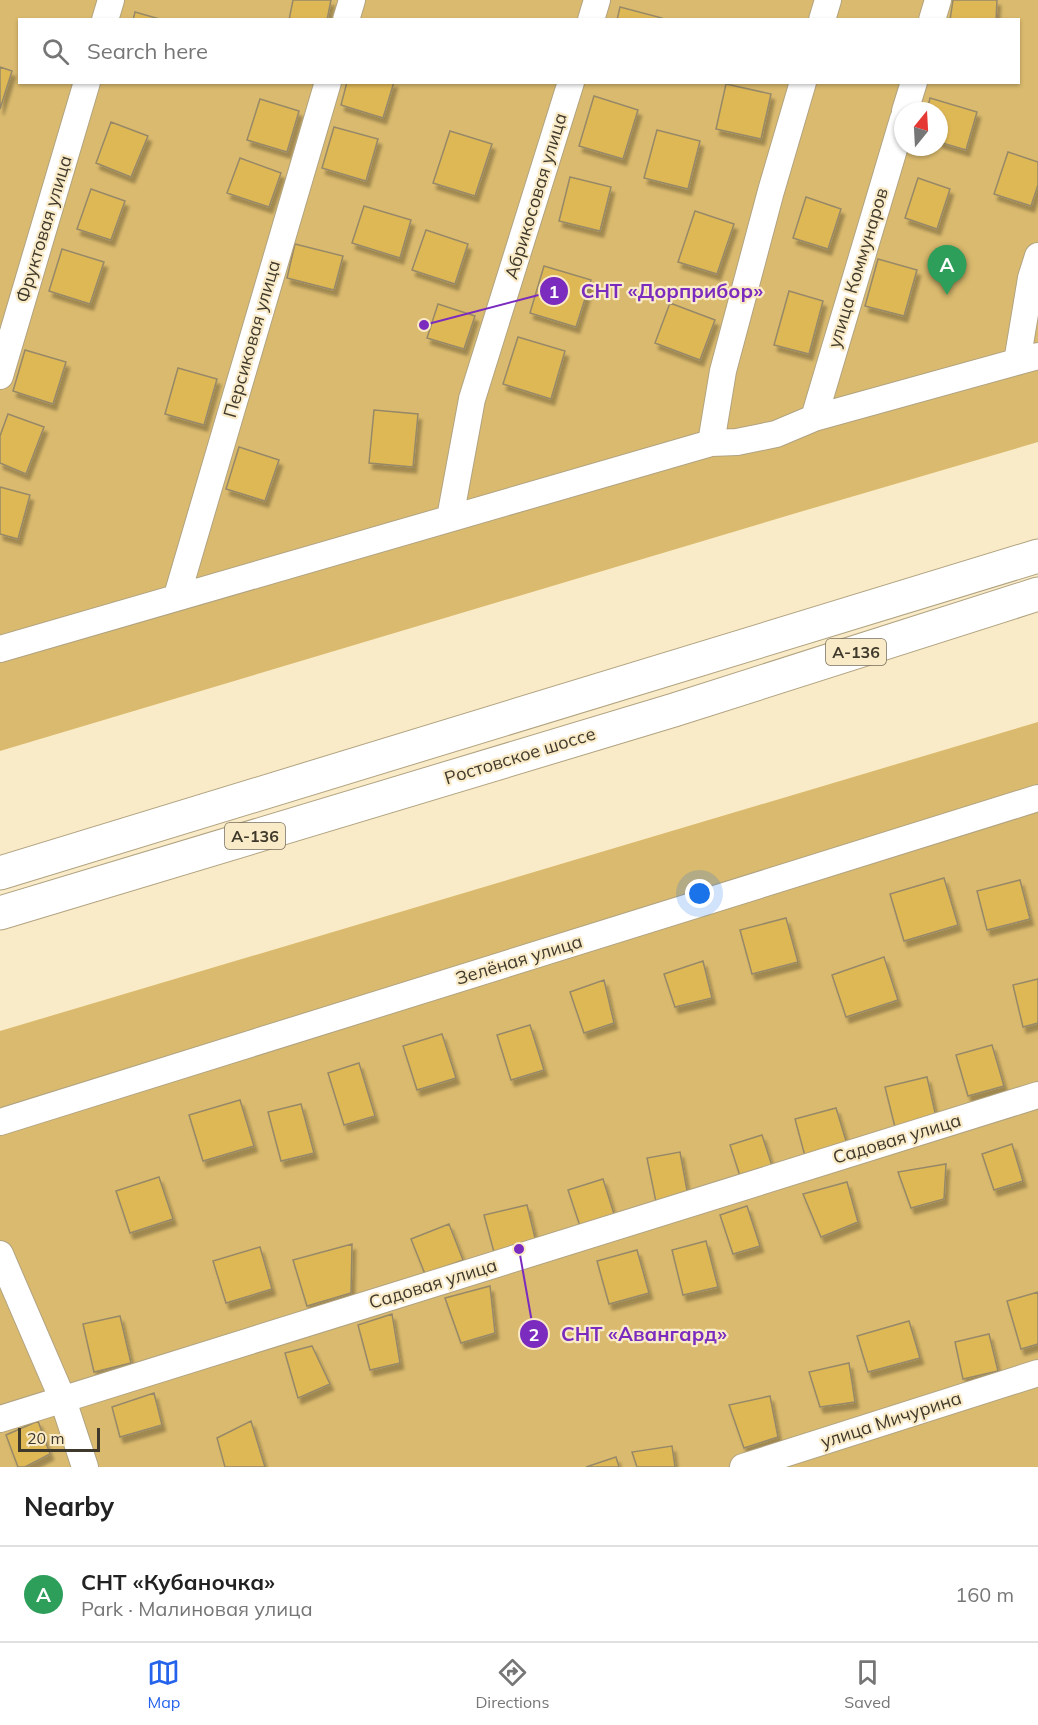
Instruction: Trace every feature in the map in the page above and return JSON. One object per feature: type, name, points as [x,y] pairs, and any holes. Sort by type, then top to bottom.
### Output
[{"type":"highway","name":"А-136","points":[[0,873],[1038,556]]},
{"type":"highway","name":"Ростовское шоссе","points":[[0,913],[674,710],[1038,594]]},
{"type":"street","points":[[106,18],[111,0]]},
{"type":"street","points":[[347,18],[352,0]]},
{"type":"street","points":[[592,18],[597,0]]},
{"type":"street","points":[[823,18],[828,0]]},
{"type":"street","points":[[933,18],[938,0]]},
{"type":"street","name":"Фруктовая улица","points":[[0,376],[86,84]]},
{"type":"street","name":"Персиковая улица","points":[[177,596],[327,84]]},
{"type":"street","name":"Абрикосовая улица","points":[[450,518],[472,399],[570,84]]},
{"type":"street","points":[[711,443],[723,371],[802,84]]},
{"type":"street","points":[[908,102],[913,84]]},
{"type":"street","name":"улица Коммунаров","points":[[814,418],[894,148]]},
{"type":"street","points":[[0,649],[711,443],[736,442],[776,434],[814,418],[1028,359],[1031,278],[1038,256]]},
{"type":"street","name":"Зелёная улица","points":[[0,1122],[1038,798]]},
{"type":"street","name":"Садовая улица","points":[[0,1419],[1038,1095]]},
{"type":"street","points":[[0,1254],[63,1400],[85,1467]]},
{"type":"street","name":"улица Мичурина","points":[[743,1467],[1038,1373]]},
{"type":"shaded area","points":[[0,0],[1038,0],[1038,442],[0,751]]},
{"type":"shaded area","points":[[1038,722],[1038,1467],[0,1467],[0,1031]]},
{"type":"building","points":[[293,0],[331,0],[327,18],[289,18]]},
{"type":"building","points":[[953,0],[997,0],[996,18],[950,18]]},
{"type":"building","points":[[620,7],[662,18],[617,18]]},
{"type":"building","points":[[135,12],[156,18],[134,18]]},
{"type":"building","points":[[0,67],[12,71],[0,109]]},
{"type":"building","points":[[346,84],[393,84],[383,118],[341,105]]},
{"type":"building","points":[[726,84],[771,94],[761,139],[716,129]]},
{"type":"building","points":[[594,96],[638,110],[623,159],[579,146]]},
{"type":"building","points":[[930,98],[943,102],[929,102]]},
{"type":"building","points":[[260,99],[299,111],[287,152],[247,140]]},
{"type":"building","points":[[948,103],[977,112],[966,150],[948,145]]},
{"type":"building","points":[[111,122],[148,136],[131,177],[96,163]]},
{"type":"building","points":[[334,127],[378,139],[366,181],[322,168]]},
{"type":"building","points":[[657,130],[700,141],[688,189],[644,178]]},
{"type":"building","points":[[450,131],[492,144],[475,196],[433,183]]},
{"type":"building","points":[[1008,152],[1038,162],[1038,185],[1031,206],[994,194]]},
{"type":"building","points":[[240,158],[281,173],[269,207],[227,193]]},
{"type":"building","points":[[570,177],[611,187],[600,231],[559,221]]},
{"type":"building","points":[[918,178],[950,189],[937,229],[905,218]]},
{"type":"building","points":[[91,189],[125,201],[111,240],[77,229]]},
{"type":"building","points":[[806,197],[841,209],[828,249],[793,238]]},
{"type":"building","points":[[364,206],[411,220],[400,258],[352,243]]},
{"type":"building","points":[[695,211],[734,224],[717,274],[678,262]]},
{"type":"building","points":[[426,230],[468,244],[455,284],[412,270]]},
{"type":"building","points":[[295,244],[343,256],[334,290],[287,278]]},
{"type":"building","points":[[62,249],[104,262],[90,304],[49,291]]},
{"type":"building","points":[[878,259],[917,270],[904,316],[865,306]]},
{"type":"building","points":[[544,266],[591,280],[576,327],[530,313]]},
{"type":"building","points":[[789,291],[823,301],[809,354],[774,345]]},
{"type":"building","points":[[670,303],[715,320],[700,360],[655,343]]},
{"type":"building","points":[[438,304],[475,316],[464,349],[427,338]]},
{"type":"building","points":[[518,337],[565,351],[551,399],[503,384]]},
{"type":"building","points":[[25,350],[66,362],[53,404],[13,391]]},
{"type":"building","points":[[178,368],[217,379],[204,425],[165,414]]},
{"type":"building","points":[[374,410],[418,414],[413,467],[369,463]]},
{"type":"building","points":[[8,414],[44,427],[26,474],[0,463],[0,436]]},
{"type":"building","points":[[239,447],[279,460],[265,501],[226,489]]},
{"type":"building","points":[[0,487],[30,495],[18,539],[0,534]]},
{"type":"building","points":[[944,878],[958,925],[904,941],[890,894]]},
{"type":"building","points":[[1020,880],[1030,919],[987,930],[977,891]]},
{"type":"building","points":[[786,918],[798,962],[752,974],[740,930]]},
{"type":"building","points":[[884,957],[898,1000],[846,1017],[832,975]]},
{"type":"building","points":[[703,961],[712,998],[675,1007],[664,974]]},
{"type":"building","points":[[1038,979],[1038,1023],[1023,1027],[1013,985]]},
{"type":"building","points":[[604,980],[614,1023],[584,1033],[570,992]]},
{"type":"building","points":[[530,1025],[544,1070],[511,1080],[497,1035]]},
{"type":"building","points":[[442,1034],[456,1078],[417,1090],[403,1046]]},
{"type":"building","points":[[992,1045],[1004,1086],[968,1096],[956,1055]]},
{"type":"building","points":[[359,1063],[375,1116],[344,1125],[328,1073]]},
{"type":"building","points":[[927,1077],[936,1117],[895,1127],[885,1087]]},
{"type":"building","points":[[240,1100],[254,1146],[203,1161],[189,1115]]},
{"type":"building","points":[[301,1104],[314,1153],[281,1161],[268,1112]]},
{"type":"building","points":[[836,1108],[847,1144],[805,1156],[795,1119]]},
{"type":"building","points":[[762,1135],[773,1169],[741,1179],[730,1145]]},
{"type":"building","points":[[1012,1144],[1023,1181],[994,1190],[982,1154]]},
{"type":"building","points":[[680,1152],[688,1196],[656,1202],[647,1158]]},
{"type":"building","points":[[946,1164],[944,1199],[911,1208],[898,1172]]},
{"type":"building","points":[[159,1177],[173,1219],[130,1233],[116,1191]]},
{"type":"building","points":[[603,1179],[614,1214],[580,1226],[568,1190]]},
{"type":"building","points":[[847,1182],[858,1222],[821,1237],[803,1194]]},
{"type":"building","points":[[527,1205],[536,1242],[494,1252],[484,1215]]},
{"type":"building","points":[[747,1206],[760,1246],[733,1254],[720,1215]]},
{"type":"building","points":[[449,1224],[463,1260],[425,1274],[411,1239]]},
{"type":"building","points":[[706,1241],[718,1287],[683,1295],[672,1250]]},
{"type":"building","points":[[352,1244],[351,1293],[307,1306],[293,1260]]},
{"type":"building","points":[[260,1247],[272,1289],[226,1303],[213,1261]]},
{"type":"building","points":[[637,1250],[649,1293],[609,1304],[597,1261]]},
{"type":"building","points":[[490,1286],[495,1333],[461,1343],[445,1298]]},
{"type":"building","points":[[1038,1292],[1038,1344],[1021,1349],[1007,1301]]},
{"type":"building","points":[[392,1314],[400,1363],[370,1370],[358,1325]]},
{"type":"building","points":[[120,1316],[131,1363],[94,1372],[83,1324]]},
{"type":"building","points":[[909,1321],[920,1358],[868,1372],[857,1336]]},
{"type":"building","points":[[989,1334],[998,1371],[963,1379],[955,1342]]},
{"type":"building","points":[[312,1346],[330,1384],[298,1398],[285,1353]]},
{"type":"building","points":[[849,1363],[855,1402],[820,1407],[809,1372]]},
{"type":"building","points":[[154,1393],[162,1425],[120,1437],[112,1407]]},
{"type":"building","points":[[770,1396],[778,1437],[744,1448],[729,1405]]},
{"type":"building","points":[[38,1421],[50,1454],[25,1467],[18,1467],[6,1435]]},
{"type":"building","points":[[251,1421],[265,1467],[225,1467],[217,1438]]},
{"type":"building","points":[[672,1446],[675,1467],[637,1467],[632,1452]]},
{"type":"building","points":[[616,1457],[619,1467],[586,1467]]},
{"type":"place","name":"СНТ «Кубаночка»","points":[[947,295]]},
{"type":"place","name":"СНТ «Дорприбор»","points":[[424,325]]},
{"type":"place","name":"СНТ «Авангард»","points":[[519,1249]]}]
